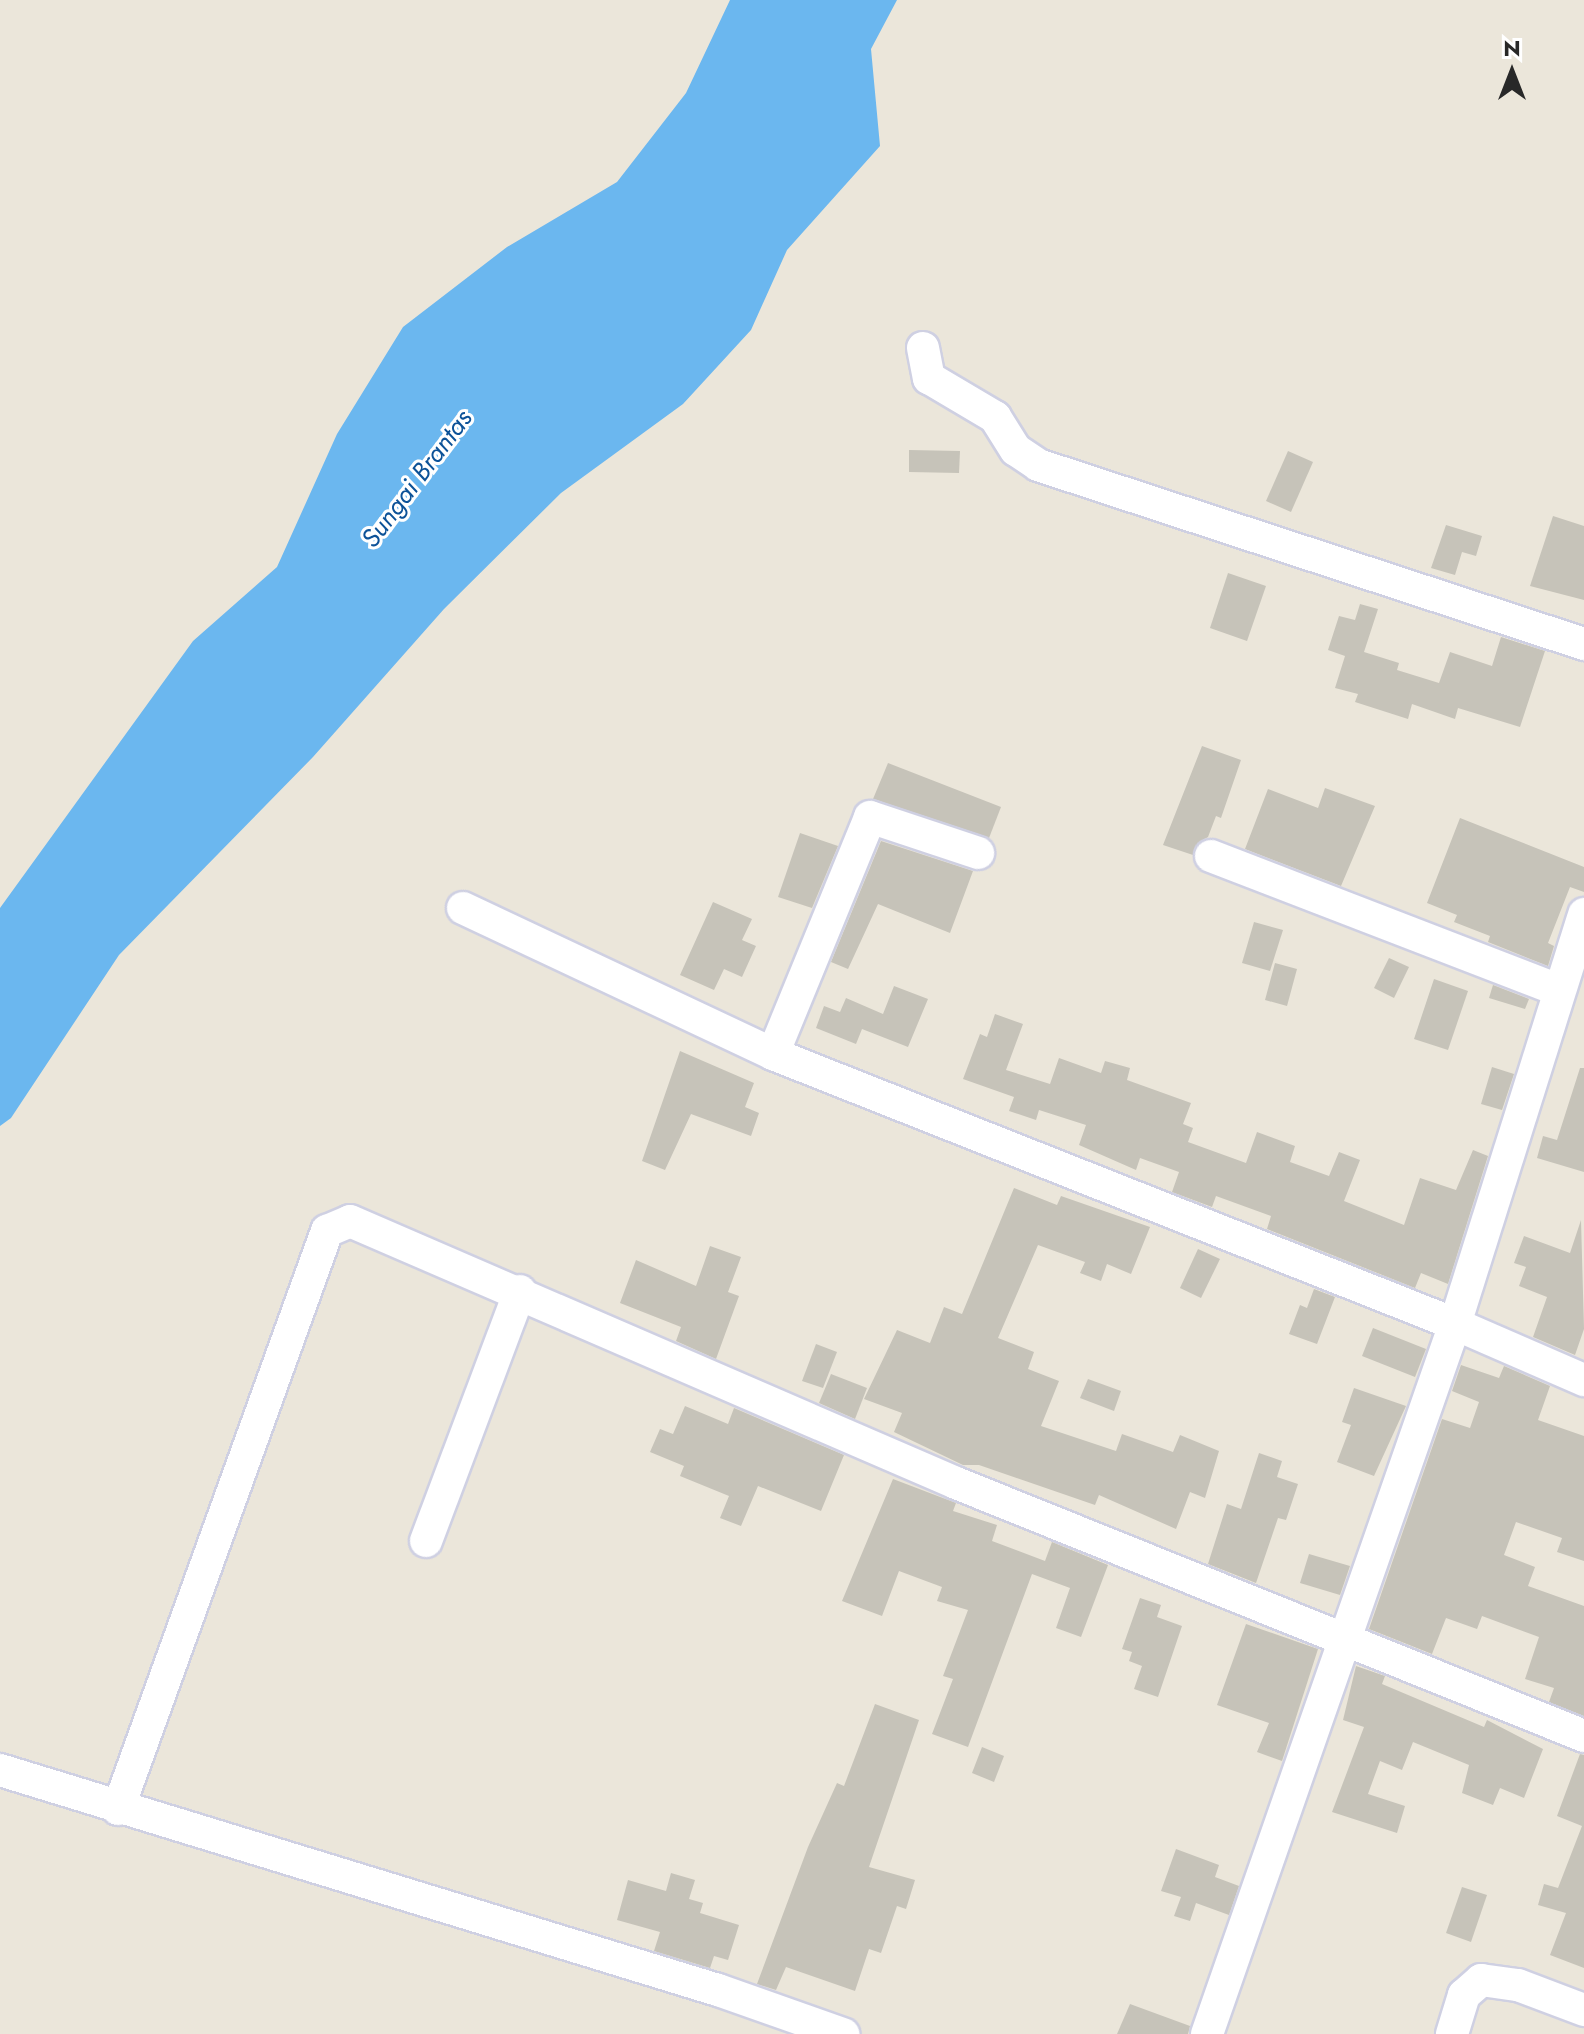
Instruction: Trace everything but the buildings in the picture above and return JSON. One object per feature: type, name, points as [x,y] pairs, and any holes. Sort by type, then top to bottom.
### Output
[{"type":"street","points":[[923,348],[929,378],[995,417],[1010,443],[1038,465],[1584,644]]},
{"type":"street","points":[[773,1054],[870,817],[978,853]]},
{"type":"street","points":[[1211,856],[1558,990]]},
{"type":"street","points":[[463,908],[773,1054],[1455,1324],[1584,1380]]},
{"type":"street","points":[[1207,2034],[1455,1324],[1584,914]]},
{"type":"street","points":[[118,1809],[327,1231],[350,1221],[520,1291],[956,1483],[1584,1736]]},
{"type":"street","points":[[426,1541],[520,1291]]},
{"type":"street","points":[[0,1770],[118,1809],[718,1990],[843,2034]]},
{"type":"street","points":[[1452,2034],[1464,1995],[1481,1980],[1518,1985],[1584,2010]]},
{"type":"water","name":"Sungai Brantas","points":[[730,0],[897,0],[871,49],[880,146],[787,250],[751,330],[683,404],[561,493],[444,609],[313,757],[119,955],[11,1118],[0,1126],[0,908],[193,641],[277,567],[337,434],[403,327],[507,247],[617,182],[686,93]]}]
